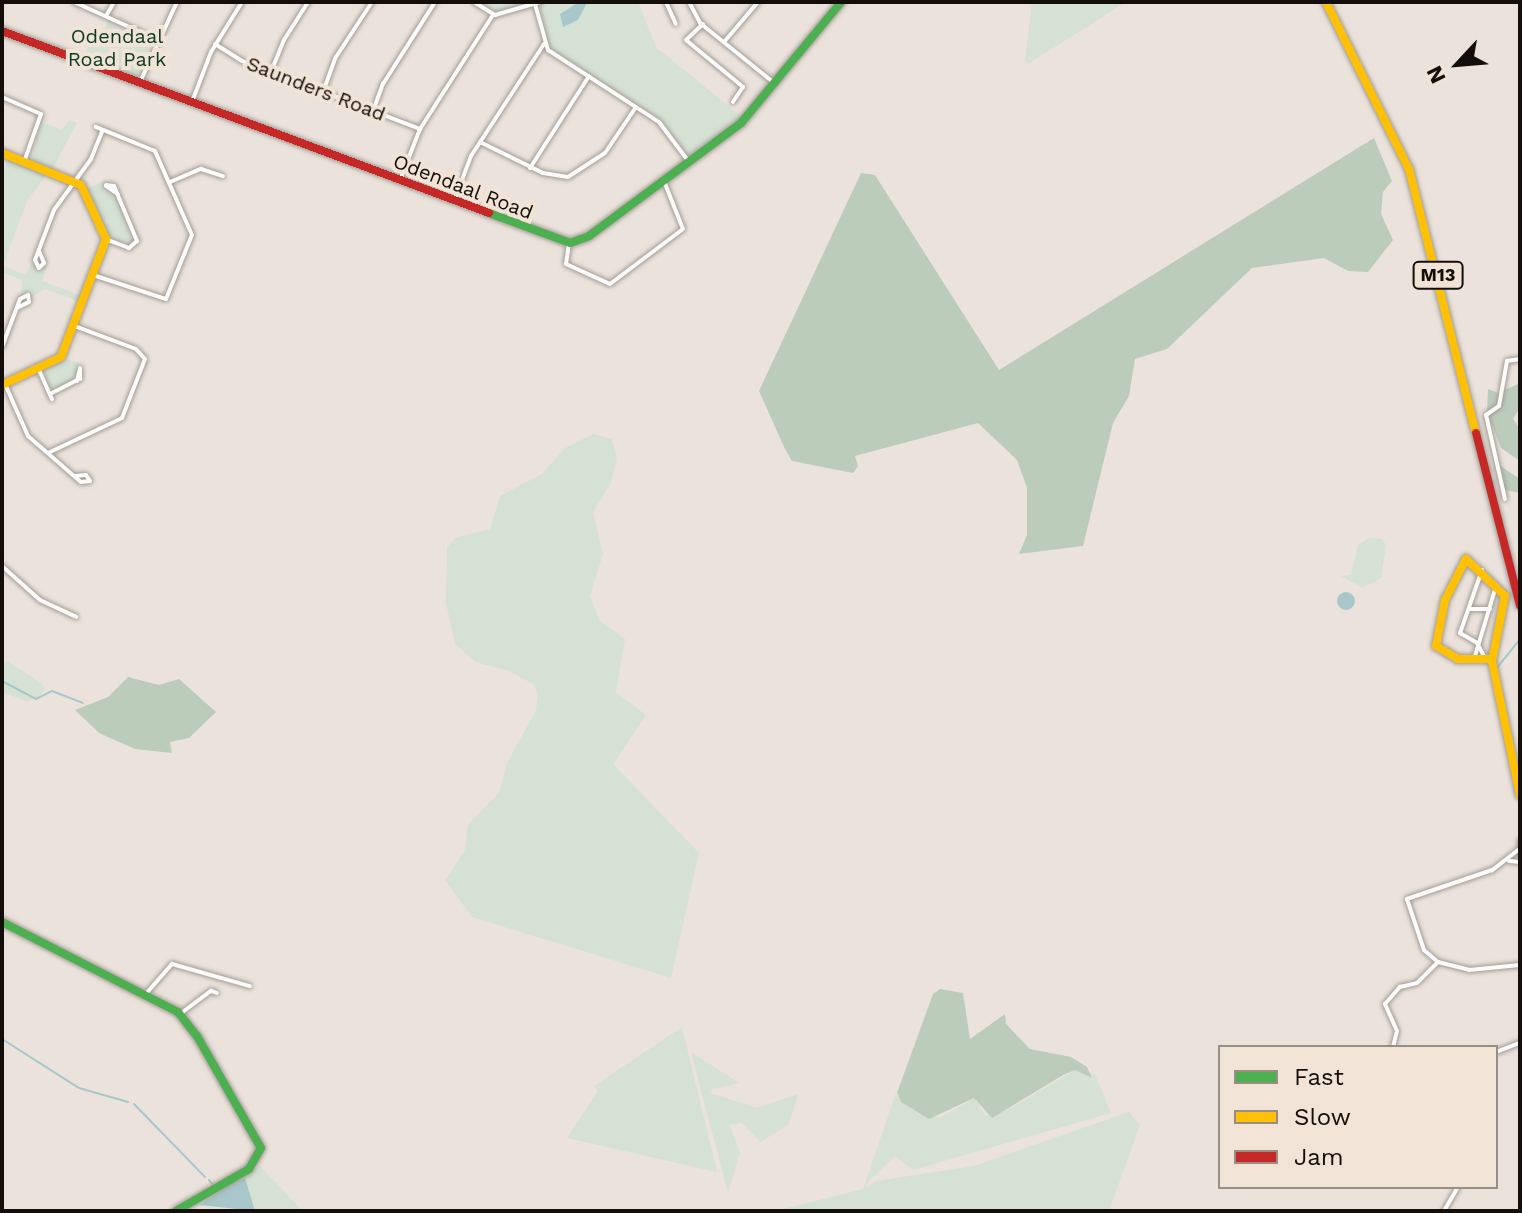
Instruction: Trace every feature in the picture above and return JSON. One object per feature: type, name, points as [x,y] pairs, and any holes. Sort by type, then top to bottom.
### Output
[{"type":"street","points":[[74,2],[156,39]]},
{"type":"street","points":[[106,16],[114,2]]},
{"type":"street","points":[[140,82],[156,39],[177,2]]},
{"type":"street","points":[[192,102],[215,44],[242,2]]},
{"type":"street","points":[[271,72],[284,40],[308,2]]},
{"type":"street","points":[[323,92],[336,57],[372,2]]},
{"type":"street","points":[[373,111],[383,84],[435,2]]},
{"type":"street","points":[[474,2],[493,15]]},
{"type":"street","points":[[666,2],[676,24]]},
{"type":"street","points":[[689,2],[703,24],[774,83]]},
{"type":"street","points":[[724,42],[758,2]]},
{"type":"street","points":[[664,181],[683,229],[610,284],[566,264],[569,243],[589,236],[741,123],[841,2]]},
{"type":"street","points":[[1328,6],[1337,2]]},
{"type":"street","points":[[400,180],[420,129],[493,15],[538,3],[544,43],[480,142],[454,201]]},
{"type":"street","name":"M13","points":[[1328,6],[1394,130],[1414,182],[1520,605]]},
{"type":"street","points":[[703,24],[686,40],[742,86],[733,102]]},
{"type":"street","name":"Odendaal Road","points":[[2,31],[569,243]]},
{"type":"street","points":[[544,43],[659,122],[689,162]]},
{"type":"street","name":"Saunders Road","points":[[215,44],[271,72],[420,129]]},
{"type":"street","points":[[530,168],[589,76]]},
{"type":"street","points":[[2,97],[41,114],[24,162]]},
{"type":"street","points":[[480,142],[530,168],[556,177],[577,173],[612,145],[636,107]]},
{"type":"street","points":[[93,275],[159,300],[169,297],[192,235],[153,149],[96,127]]},
{"type":"street","points":[[39,251],[54,210],[75,181],[103,130]]},
{"type":"street","points":[[2,153],[75,181],[86,192],[106,239],[61,357],[39,370],[3,383],[28,436],[75,476]]},
{"type":"street","points":[[170,182],[201,169],[223,176]]},
{"type":"street","points":[[106,239],[127,248],[137,243],[118,194]]},
{"type":"street","points":[[2,347],[17,308]]},
{"type":"street","points":[[48,453],[120,420],[145,359],[141,351],[74,326]]},
{"type":"street","points":[[1505,499],[1486,415],[1499,406],[1507,361],[1520,359]]},
{"type":"street","points":[[39,370],[51,396],[77,381]]},
{"type":"street","points":[[1484,657],[1453,657],[1436,644],[1445,600],[1462,562],[1468,559],[1505,596]]},
{"type":"street","points":[[2,566],[40,600],[76,617]]},
{"type":"street","points":[[1482,570],[1461,634],[1480,647],[1484,657],[1520,795]]},
{"type":"street","points":[[1480,647],[1496,586]]},
{"type":"street","points":[[1505,596],[1518,595]]},
{"type":"street","points":[[1484,657],[1505,596]]},
{"type":"street","points":[[1468,609],[1490,609]]},
{"type":"street","points":[[1520,840],[1520,859],[1407,897],[1424,950],[1438,962],[1469,970],[1520,965]]},
{"type":"street","points":[[1509,861],[1518,850]]},
{"type":"street","points":[[2,922],[180,1014],[261,1148],[249,1169],[176,1211]]},
{"type":"street","points":[[1394,1045],[1397,1031],[1385,1004],[1400,987],[1417,983],[1438,962]]},
{"type":"street","points":[[144,996],[172,964],[250,986]]},
{"type":"street","points":[[180,1014],[211,990],[217,993]]},
{"type":"street","points":[[1498,1051],[1520,1043]]},
{"type":"street","points":[[1444,1211],[1457,1189]]},
{"type":"green space","points":[[479,2],[535,2],[498,12]]},
{"type":"green space","points":[[544,2],[638,2],[656,47],[743,118],[688,156],[661,120],[549,48],[539,5]]},
{"type":"green space","points":[[1032,2],[1126,2],[1028,64],[1025,60]]},
{"type":"green space","name":"Odendaal Road Park","points":[[108,20],[152,40],[137,78],[84,58],[95,27],[104,30]]},
{"type":"green space","points":[[69,120],[77,123],[52,170],[31,162],[41,122],[62,130]]},
{"type":"green space","points":[[1374,138],[1392,181],[1383,192],[1381,214],[1393,240],[1368,272],[1348,271],[1324,258],[1252,268],[1167,349],[1135,359],[1129,396],[1113,423],[1083,546],[1019,554],[1027,535],[1027,488],[1017,460],[978,423],[855,456],[858,466],[853,473],[792,461],[785,449],[759,391],[861,173],[875,175],[999,370]]},
{"type":"green space","points":[[7,158],[48,173],[27,201],[3,266],[26,275],[31,264],[47,267],[42,281],[82,296],[80,302],[45,289],[32,297],[21,294],[22,280],[2,272],[2,174]]},
{"type":"green space","points":[[105,180],[104,191],[117,198],[133,244],[108,238],[87,189]]},
{"type":"green space","points":[[63,358],[82,364],[73,381],[52,390],[44,371]]},
{"type":"green space","points":[[1520,383],[1520,408],[1513,419],[1520,429],[1520,461],[1501,448],[1487,412],[1488,389],[1498,393]]},
{"type":"green space","points":[[593,434],[612,439],[617,459],[610,485],[593,512],[603,554],[590,596],[600,621],[625,639],[616,692],[646,715],[613,764],[699,853],[671,978],[472,917],[445,880],[465,850],[468,825],[499,793],[507,763],[536,710],[538,694],[533,684],[507,670],[477,663],[455,644],[446,603],[447,547],[457,537],[490,529],[500,496],[542,474],[565,448]]},
{"type":"green space","points":[[1499,465],[1520,479],[1520,493],[1505,490]]},
{"type":"green space","points":[[1368,538],[1382,539],[1386,545],[1381,578],[1363,588],[1341,576],[1351,575],[1358,545]]},
{"type":"green space","points":[[8,661],[41,683],[45,689],[37,698],[26,701],[2,692],[2,664]]},
{"type":"green space","points":[[128,677],[159,685],[179,679],[216,712],[189,738],[170,742],[172,753],[135,749],[99,733],[75,710],[108,697]]},
{"type":"green space","points":[[940,989],[963,993],[970,1039],[1005,1014],[1006,1024],[1030,1049],[1071,1057],[1087,1067],[1092,1078],[1075,1070],[992,1118],[974,1098],[929,1119],[901,1102],[897,1093],[933,994]]},
{"type":"green space","points":[[682,1027],[717,1172],[567,1138],[598,1091],[594,1086]]},
{"type":"green space","points":[[691,1052],[739,1083],[712,1089],[711,1093],[757,1108],[798,1094],[789,1124],[761,1142],[742,1123],[730,1125],[740,1153],[728,1193]]},
{"type":"green space","points":[[1075,1070],[1095,1074],[1111,1113],[913,1170],[895,1156],[866,1184],[867,1188],[876,1181],[974,1166],[1129,1112],[1140,1125],[1109,1211],[775,1211],[863,1189],[896,1093],[901,1102],[940,1118],[974,1098],[986,1116],[1013,1107]]},
{"type":"green space","points":[[260,1166],[303,1211],[255,1211],[244,1178],[201,1205],[229,1211],[195,1205],[193,1202]]},
{"type":"water","points":[[579,2],[587,3],[578,20],[563,27],[560,14]]},
{"type":"water","points":[[1346,592],[1355,601],[1346,610],[1337,601]]},
{"type":"water","points":[[245,1178],[255,1211],[200,1205],[230,1184]]},
{"type":"waterway","points":[[1496,669],[1520,639]]},
{"type":"waterway","points":[[2,681],[36,699],[52,691],[83,703]]},
{"type":"waterway","points":[[2,1039],[79,1088],[128,1102]]},
{"type":"waterway","points":[[134,1104],[205,1177]]},
{"type":"waterway","points":[[209,1180],[212,1184]]},
{"type":"traffic: fast","points":[[489,213],[570,243],[589,236],[741,123],[841,2]]},
{"type":"traffic: fast","points":[[2,922],[178,1012],[197,1036],[261,1148],[249,1169],[176,1211]]},
{"type":"traffic: slow","points":[[1326,2],[1409,169],[1476,433]]},
{"type":"traffic: slow","points":[[2,153],[81,185],[106,239],[61,357],[2,385]]},
{"type":"traffic: slow","points":[[1492,659],[1458,659],[1436,646],[1445,600],[1466,559],[1505,596],[1492,661],[1520,795]]},
{"type":"traffic: jam","points":[[2,31],[489,213]]},
{"type":"traffic: jam","points":[[1476,433],[1520,605]]}]
